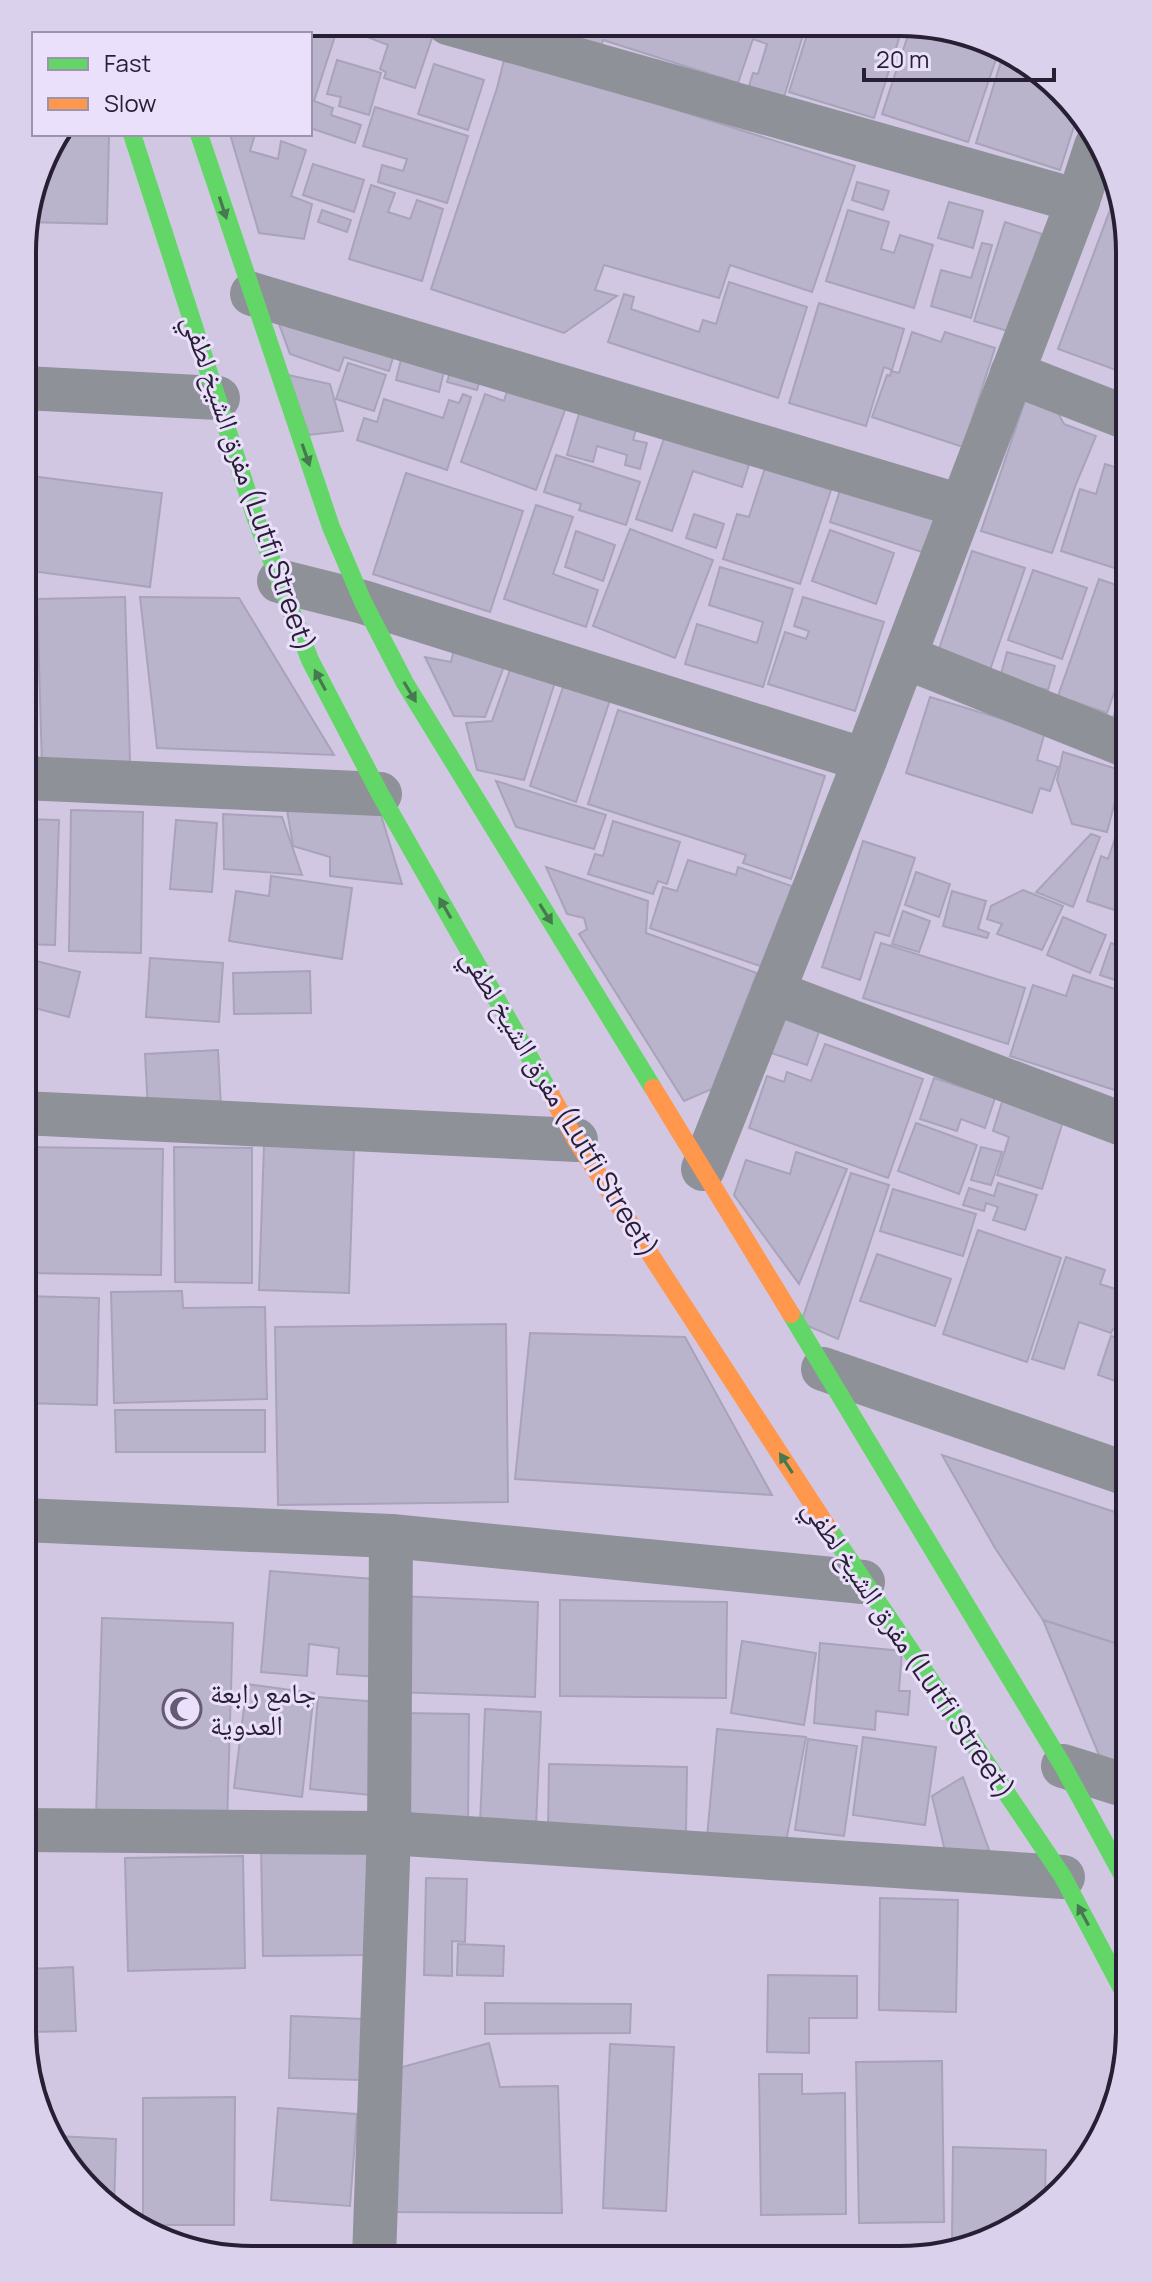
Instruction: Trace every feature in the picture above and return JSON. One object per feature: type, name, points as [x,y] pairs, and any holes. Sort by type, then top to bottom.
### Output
[{"type":"street","points":[[494,36],[1078,201]]},
{"type":"street","name":"مفرق الشيخ لطفي (Lutfi Street)","points":[[133,136],[256,519],[279,581],[310,660],[380,794],[576,1140],[863,1582],[1063,1877],[1116,1977]]},
{"type":"street","points":[[200,136],[331,527],[363,602],[412,696],[703,1169],[1063,1766],[1116,1863]]},
{"type":"street","points":[[703,1169],[905,657],[1093,155]]},
{"type":"street","points":[[252,294],[961,506]]},
{"type":"street","points":[[1012,373],[1116,414]]},
{"type":"street","points":[[36,389],[218,398]]},
{"type":"street","points":[[279,581],[363,602],[865,760]]},
{"type":"street","points":[[905,657],[1116,741]]},
{"type":"street","points":[[36,779],[380,794]]},
{"type":"street","points":[[773,992],[1116,1122]]},
{"type":"street","points":[[36,1114],[576,1140]]},
{"type":"street","points":[[823,1369],[1116,1470]]},
{"type":"street","points":[[36,1521],[391,1536],[863,1582]]},
{"type":"street","points":[[374,2246],[389,1833],[391,1536]]},
{"type":"street","points":[[1063,1766],[1116,1783]]},
{"type":"street","points":[[36,1830],[389,1833],[1063,1877]]},
{"type":"building","points":[[312,36],[335,36],[314,101],[333,108],[331,115],[361,125],[355,143],[312,129]]},
{"type":"building","points":[[365,36],[433,36],[415,88],[384,78],[386,72],[380,69],[388,45]]},
{"type":"building","points":[[554,36],[803,36],[784,97],[749,86],[753,73],[758,74],[767,44],[753,39],[738,83],[603,40],[600,50]]},
{"type":"building","points":[[807,36],[900,36],[874,118],[789,92]]},
{"type":"building","points":[[908,37],[942,40],[996,58],[968,142],[882,114]]},
{"type":"building","points":[[505,56],[855,166],[812,292],[730,265],[719,298],[604,265],[595,290],[617,296],[564,333],[431,289]]},
{"type":"building","points":[[337,60],[381,73],[369,115],[339,106],[341,97],[327,94]]},
{"type":"building","points":[[1001,61],[1042,90],[1074,125],[1060,170],[976,143]]},
{"type":"building","points":[[434,64],[484,80],[468,130],[418,114]]},
{"type":"building","points":[[375,107],[468,136],[447,203],[378,182],[382,165],[403,171],[407,159],[363,146]]},
{"type":"building","points":[[70,136],[109,136],[107,224],[38,222],[52,169]]},
{"type":"building","points":[[231,136],[254,136],[250,151],[278,159],[281,141],[306,150],[291,196],[312,204],[304,239],[259,233]]},
{"type":"building","points":[[313,164],[364,180],[354,212],[303,195]]},
{"type":"building","points":[[857,182],[889,191],[883,210],[852,200]]},
{"type":"building","points":[[371,185],[395,193],[388,212],[410,219],[417,200],[443,209],[422,281],[349,259]]},
{"type":"building","points":[[949,202],[983,211],[973,248],[938,238]]},
{"type":"building","points":[[322,210],[351,220],[347,232],[318,222]]},
{"type":"building","points":[[848,210],[889,222],[881,249],[894,253],[900,235],[933,245],[914,308],[826,281]]},
{"type":"building","points":[[1110,210],[1116,252],[1116,370],[1058,349]]},
{"type":"building","points":[[1005,222],[1042,234],[1011,332],[974,321]]},
{"type":"building","points":[[982,243],[992,245],[971,318],[931,306],[941,270],[971,278]]},
{"type":"building","points":[[729,282],[807,307],[778,398],[608,342],[624,294],[634,297],[631,309],[699,332],[703,320],[716,324]]},
{"type":"building","points":[[819,303],[904,329],[892,370],[884,367],[866,426],[789,403]]},
{"type":"building","points":[[272,305],[398,341],[389,371],[344,357],[339,371],[290,354]]},
{"type":"building","points":[[912,332],[941,342],[945,332],[995,348],[963,447],[872,417],[887,375],[890,376],[891,371],[899,373]]},
{"type":"building","points":[[403,351],[446,363],[439,392],[396,380]]},
{"type":"building","points":[[454,359],[483,368],[477,390],[447,382]]},
{"type":"building","points":[[348,363],[386,375],[374,411],[336,399]]},
{"type":"building","points":[[288,375],[330,384],[343,431],[309,435]]},
{"type":"building","points":[[511,378],[569,399],[536,490],[461,462],[485,394],[504,401]]},
{"type":"building","points":[[1028,392],[1050,398],[1064,424],[1096,436],[1052,553],[981,531]]},
{"type":"building","points":[[463,394],[471,397],[447,470],[357,440],[364,418],[377,422],[384,399],[443,418],[449,400],[459,403]]},
{"type":"building","points":[[580,410],[637,427],[633,440],[647,443],[640,469],[625,465],[627,455],[597,446],[593,462],[567,455]]},
{"type":"building","points":[[669,424],[753,452],[742,487],[693,471],[672,531],[636,519]]},
{"type":"building","points":[[556,455],[640,482],[626,525],[579,510],[581,504],[544,492]]},
{"type":"building","points":[[1105,464],[1116,468],[1116,569],[1061,551],[1080,489],[1096,494]]},
{"type":"building","points":[[765,468],[831,490],[800,584],[723,559],[737,514],[749,517]]},
{"type":"building","points":[[406,473],[523,511],[490,612],[373,574]]},
{"type":"building","points":[[36,477],[162,493],[150,587],[36,572]]},
{"type":"building","points":[[844,477],[942,510],[928,554],[830,522]]},
{"type":"building","points":[[536,505],[573,517],[553,574],[598,590],[586,627],[504,599]]},
{"type":"building","points":[[694,514],[724,524],[716,548],[686,538]]},
{"type":"building","points":[[630,529],[713,560],[675,658],[593,626]]},
{"type":"building","points":[[830,530],[894,553],[876,604],[812,581]]},
{"type":"building","points":[[576,531],[615,545],[603,581],[565,567]]},
{"type":"building","points":[[972,551],[1025,568],[989,673],[937,655]]},
{"type":"building","points":[[720,567],[793,589],[763,687],[685,664],[697,624],[757,643],[763,622],[709,605]]},
{"type":"building","points":[[1033,570],[1087,588],[1062,659],[1008,640]]},
{"type":"building","points":[[1099,579],[1116,585],[1116,688],[1107,713],[1058,696]]},
{"type":"building","points":[[125,597],[130,762],[42,764],[37,599]]},
{"type":"building","points":[[140,597],[239,598],[334,755],[157,748]]},
{"type":"building","points":[[803,597],[884,622],[855,711],[768,684],[785,632],[806,639],[809,631],[794,626]]},
{"type":"building","points":[[455,645],[506,661],[485,717],[454,716],[425,657],[451,662]]},
{"type":"building","points":[[1007,652],[1055,666],[1048,690],[1000,678]]},
{"type":"building","points":[[511,667],[555,682],[524,780],[477,770],[466,723],[492,721]]},
{"type":"building","points":[[564,684],[610,700],[576,802],[530,786]]},
{"type":"building","points":[[930,697],[1045,732],[1037,760],[1058,767],[1050,791],[1040,788],[1032,813],[906,773]]},
{"type":"building","points":[[618,710],[825,776],[791,879],[743,863],[746,855],[588,804]]},
{"type":"building","points":[[1063,752],[1116,769],[1116,798],[1107,832],[1072,824],[1057,780]]},
{"type":"building","points":[[496,781],[606,815],[594,849],[516,827]]},
{"type":"building","points":[[71,810],[143,812],[141,953],[69,951]]},
{"type":"building","points":[[287,810],[381,815],[402,884],[330,876],[330,857],[293,846]]},
{"type":"building","points":[[223,814],[282,817],[302,875],[224,869]]},
{"type":"building","points":[[36,819],[59,820],[55,945],[36,944]]},
{"type":"building","points":[[176,820],[217,823],[212,892],[170,889]]},
{"type":"building","points":[[613,821],[680,842],[667,884],[658,881],[653,894],[588,874],[595,854],[603,856]]},
{"type":"building","points":[[1091,834],[1100,837],[1073,907],[1036,892]]},
{"type":"building","points":[[1116,835],[1116,910],[1087,901],[1101,856],[1108,859]]},
{"type":"building","points":[[863,841],[915,858],[889,936],[875,932],[860,980],[822,967]]},
{"type":"building","points":[[688,860],[736,875],[738,867],[792,886],[763,967],[650,928],[663,887],[677,891]]},
{"type":"building","points":[[546,867],[648,901],[646,933],[757,973],[712,1089],[684,1101],[579,934],[587,929],[584,918],[567,914]]},
{"type":"building","points":[[916,872],[950,884],[939,917],[905,905]]},
{"type":"building","points":[[271,876],[352,888],[342,959],[229,941],[236,891],[269,896]]},
{"type":"building","points":[[1023,890],[1063,906],[1042,950],[997,934],[1002,924],[987,919],[991,906]]},
{"type":"building","points":[[952,891],[986,901],[978,929],[989,933],[987,938],[943,926]]},
{"type":"building","points":[[903,911],[930,921],[919,952],[892,944]]},
{"type":"building","points":[[1063,917],[1106,935],[1090,973],[1047,955]]},
{"type":"building","points":[[881,943],[1025,988],[1008,1044],[863,998]]},
{"type":"building","points":[[1111,943],[1116,945],[1116,980],[1100,975]]},
{"type":"building","points":[[150,958],[223,963],[219,1022],[146,1017]]},
{"type":"building","points":[[36,961],[80,972],[69,1017],[36,1008]]},
{"type":"building","points":[[310,971],[311,1013],[234,1014],[233,973]]},
{"type":"building","points":[[1073,975],[1116,989],[1116,1090],[1010,1056],[1033,985],[1066,996]]},
{"type":"building","points":[[781,1016],[820,1029],[807,1065],[768,1052]]},
{"type":"building","points":[[825,1044],[923,1079],[888,1178],[749,1128],[767,1076],[784,1082],[787,1072],[811,1081]]},
{"type":"building","points":[[218,1050],[221,1108],[148,1110],[145,1054]]},
{"type":"building","points":[[934,1078],[995,1098],[985,1128],[961,1119],[957,1131],[920,1119]]},
{"type":"building","points":[[1005,1092],[1066,1112],[1042,1189],[997,1175],[1009,1137],[993,1131]]},
{"type":"building","points":[[916,1123],[977,1145],[959,1194],[898,1171]]},
{"type":"building","points":[[264,1145],[354,1149],[349,1293],[259,1290]]},
{"type":"building","points":[[36,1147],[163,1149],[161,1275],[36,1273]]},
{"type":"building","points":[[174,1147],[252,1148],[252,1283],[175,1282]]},
{"type":"building","points":[[981,1147],[1002,1152],[991,1185],[971,1180]]},
{"type":"building","points":[[796,1152],[847,1169],[799,1284],[734,1195],[746,1160],[790,1174]]},
{"type":"building","points":[[851,1173],[889,1185],[838,1339],[801,1323]]},
{"type":"building","points":[[998,1183],[1037,1195],[1025,1230],[993,1220],[998,1207],[986,1203],[984,1211],[963,1205],[969,1188],[994,1196]]},
{"type":"building","points":[[893,1189],[976,1214],[963,1256],[880,1231]]},
{"type":"building","points":[[978,1230],[1061,1258],[1027,1362],[943,1334]]},
{"type":"building","points":[[877,1254],[951,1279],[935,1326],[860,1301]]},
{"type":"building","points":[[1066,1257],[1105,1270],[1100,1284],[1116,1289],[1116,1330],[1113,1329],[1111,1333],[1079,1322],[1064,1369],[1032,1359]]},
{"type":"building","points":[[182,1291],[183,1308],[265,1307],[267,1399],[114,1403],[111,1292]]},
{"type":"building","points":[[36,1296],[99,1298],[97,1405],[36,1403]]},
{"type":"building","points":[[506,1324],[508,1502],[278,1505],[275,1327]]},
{"type":"building","points":[[530,1333],[685,1337],[772,1495],[515,1479]]},
{"type":"building","points":[[1111,1336],[1116,1338],[1116,1381],[1098,1375]]},
{"type":"building","points":[[115,1410],[265,1410],[265,1452],[116,1452]]},
{"type":"building","points":[[942,1455],[1116,1512],[1116,1643],[1043,1620],[995,1548]]},
{"type":"building","points":[[270,1571],[387,1580],[378,1677],[337,1674],[339,1648],[309,1644],[307,1676],[261,1672]]},
{"type":"building","points":[[398,1596],[538,1602],[535,1697],[395,1692]]},
{"type":"building","points":[[560,1600],[727,1602],[726,1698],[560,1696]]},
{"type":"building","points":[[102,1618],[233,1623],[227,1823],[96,1818]]},
{"type":"building","points":[[1043,1620],[1116,1643],[1116,1769],[1104,1767]]},
{"type":"building","points":[[742,1641],[816,1653],[804,1725],[731,1713]]},
{"type":"building","points":[[820,1643],[902,1651],[899,1691],[910,1691],[908,1715],[876,1711],[875,1730],[814,1723]]},
{"type":"building","points":[[247,1684],[314,1693],[302,1797],[234,1788]]},
{"type":"building","points":[[318,1697],[378,1702],[370,1795],[310,1789]]},
{"type":"building","points":[[485,1709],[541,1712],[536,1826],[480,1823]]},
{"type":"building","points":[[402,1713],[469,1714],[468,1828],[401,1827]]},
{"type":"building","points":[[717,1729],[806,1737],[786,1842],[707,1837]]},
{"type":"building","points":[[863,1737],[936,1747],[925,1825],[853,1815]]},
{"type":"building","points":[[808,1739],[857,1746],[844,1836],[795,1830]]},
{"type":"building","points":[[549,1764],[687,1767],[686,1833],[548,1831]]},
{"type":"building","points":[[963,1777],[989,1850],[948,1864],[932,1796]]},
{"type":"building","points":[[372,1845],[373,1955],[263,1956],[261,1846]]},
{"type":"building","points":[[243,1856],[245,1968],[128,1971],[125,1858]]},
{"type":"building","points":[[426,1878],[467,1879],[465,1942],[452,1941],[452,1976],[424,1975]]},
{"type":"building","points":[[880,1898],[958,1900],[956,2012],[879,2010]]},
{"type":"building","points":[[458,1944],[504,1946],[503,1976],[457,1975]]},
{"type":"building","points":[[73,1967],[76,2031],[36,2032],[36,1969]]},
{"type":"building","points":[[768,1975],[857,1976],[857,2018],[809,2018],[809,2053],[767,2052]]},
{"type":"building","points":[[485,2003],[631,2004],[630,2033],[485,2034]]},
{"type":"building","points":[[291,2016],[363,2019],[362,2080],[289,2078]]},
{"type":"building","points":[[489,2043],[500,2087],[558,2086],[562,2213],[387,2212],[388,2071]]},
{"type":"building","points":[[610,2044],[674,2047],[666,2211],[603,2208]]},
{"type":"building","points":[[942,2061],[944,2222],[859,2223],[856,2062]]},
{"type":"building","points":[[759,2074],[802,2074],[802,2094],[845,2093],[846,2214],[761,2215]]},
{"type":"building","points":[[235,2097],[234,2225],[159,2225],[143,2216],[143,2098]]},
{"type":"building","points":[[278,2108],[357,2114],[350,2206],[271,2200]]},
{"type":"building","points":[[64,2136],[116,2139],[114,2196],[90,2172]]},
{"type":"building","points":[[953,2147],[1046,2150],[1045,2189],[996,2224],[952,2239]]},
{"type":"traffic: fast","points":[[133,136],[256,519],[310,660],[380,794],[551,1095]]},
{"type":"traffic: fast","points":[[200,136],[331,527],[363,602],[405,683],[653,1088]]},
{"type":"traffic: fast","points":[[791,1314],[1063,1766],[1116,1863]]},
{"type":"traffic: fast","points":[[828,1528],[1063,1877],[1116,1977]]},
{"type":"traffic: slow","points":[[653,1088],[791,1314]]},
{"type":"traffic: slow","points":[[551,1095],[576,1140],[828,1528]]},
{"type":"place","name":"جامع رابعة العدوية","points":[[182,1709]]}]
